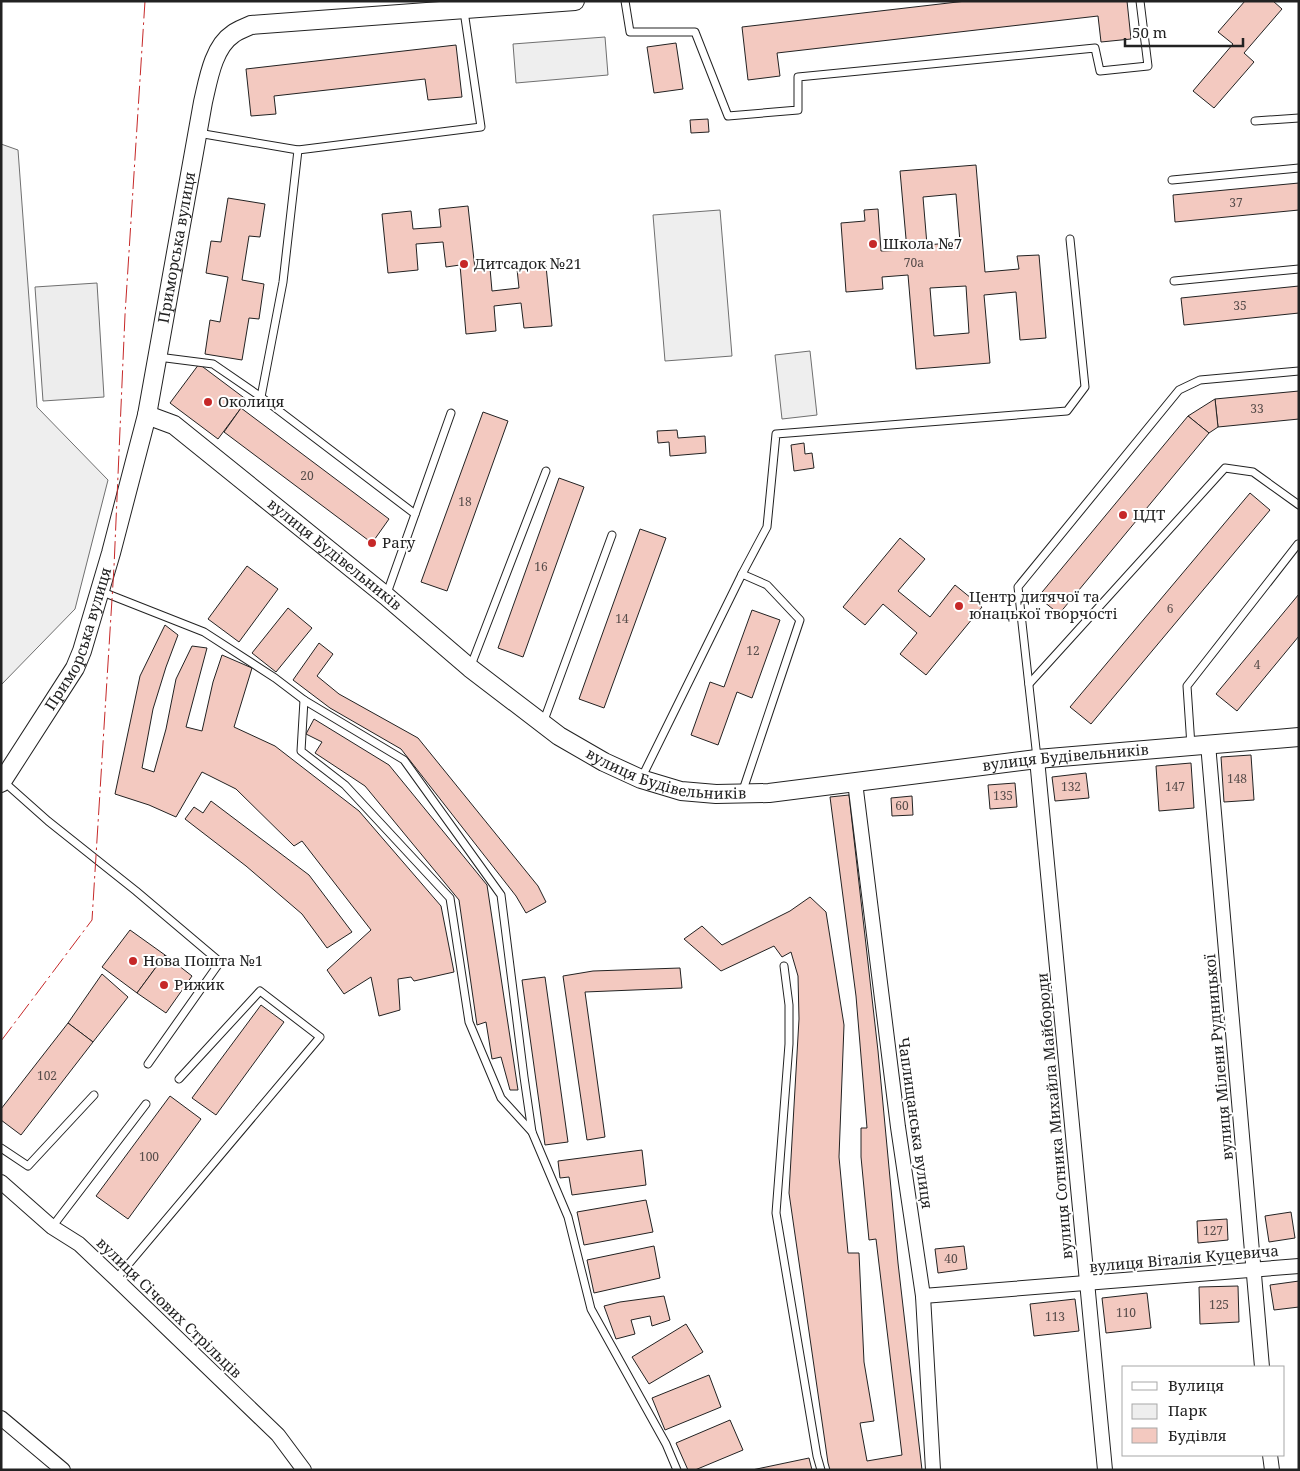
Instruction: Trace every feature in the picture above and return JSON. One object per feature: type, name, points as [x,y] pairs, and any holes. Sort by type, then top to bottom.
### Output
[{"type":"street","name":"Приморська вулиця","points":[[2,781],[74,668],[82,651],[100,591],[147,415],[198,133],[211,69],[220,49],[231,35],[250,25],[575,1]]},
{"type":"street","name":"вулиця Будівельників","points":[[147,415],[174,425],[386,596],[470,668],[559,736],[641,779],[681,791],[716,794],[769,793],[1037,759],[1299,737]]},
{"type":"street","name":"вулиця Мілени Рудницької","points":[[1200,745],[1254,1271],[1262,1366]]},
{"type":"street","name":"вулиця Сотника Михайла Майбороди","points":[[1037,759],[1105,1470]]},
{"type":"street","name":"Чаплищанська вулиця","points":[[855,782],[898,1127],[923,1296],[933,1470]]},
{"type":"street","name":"вулиця Січових Стрільців","points":[[1,1182],[52,1227],[79,1244],[116,1279],[278,1435],[304,1470]]},
{"type":"street","name":"вулиця Віталія Куцевича","points":[[923,1296],[1299,1266]]},
{"type":"street","points":[[1,1418],[62,1470]]},
{"type":"street","points":[[1270,1456],[1272,1470]]},
{"type":"lane","points":[[625,1],[630,32],[695,32],[728,116],[798,110],[798,77],[1095,48],[1100,71],[1148,66],[1140,1]]},
{"type":"lane","points":[[198,133],[298,150],[481,127],[464,9]]},
{"type":"lane","points":[[1254,121],[1299,118]]},
{"type":"lane","points":[[261,397],[283,282],[298,150]]},
{"type":"lane","points":[[1172,180],[1299,168]]},
{"type":"lane","points":[[641,779],[767,527],[776,434],[1067,411],[1085,387],[1070,239]]},
{"type":"lane","points":[[1174,282],[1299,269]]},
{"type":"lane","points":[[157,357],[213,364],[261,397],[415,514]]},
{"type":"lane","points":[[1037,759],[1018,588],[1178,390],[1200,380],[1299,371]]},
{"type":"lane","points":[[386,596],[451,413]]},
{"type":"lane","points":[[1029,684],[1225,468],[1253,472],[1299,505]]},
{"type":"lane","points":[[470,668],[546,470]]},
{"type":"lane","points":[[543,724],[612,535]]},
{"type":"lane","points":[[1200,745],[1187,686],[1298,544]]},
{"type":"lane","points":[[742,574],[767,585],[800,620],[742,794]]},
{"type":"lane","points":[[100,591],[204,632],[275,678],[304,700],[404,760],[501,894],[532,1132],[568,1217],[591,1309],[666,1444],[677,1470]]},
{"type":"lane","points":[[304,700],[301,751],[345,785],[450,898],[468,1022],[501,1098],[532,1132]]},
{"type":"lane","points":[[2,781],[220,962],[148,1064]]},
{"type":"lane","points":[[784,966],[789,1005],[789,1044],[776,1213],[817,1456],[822,1470]]},
{"type":"lane","points":[[116,1279],[320,1037],[260,990],[179,1079]]},
{"type":"lane","points":[[1,1148],[28,1166],[94,1095]]},
{"type":"lane","points":[[52,1227],[146,1104]]},
{"type":"green space","points":[[605,37],[608,75],[516,83],[513,44]]},
{"type":"green space","points":[[1,144],[18,150],[37,407],[108,480],[75,609],[1,685]]},
{"type":"green space","points":[[720,210],[732,356],[665,361],[653,215]]},
{"type":"green space","points":[[810,351],[817,415],[782,419],[775,355]]},
{"type":"shaded area","points":[[97,283],[104,397],[43,401],[35,287]]},
{"type":"building","points":[[966,1],[1127,1],[1131,39],[1101,42],[1098,16],[777,53],[780,76],[748,80],[742,27]]},
{"type":"building","points":[[1245,1],[1273,1],[1282,9],[1244,53],[1254,62],[1214,108],[1193,91],[1233,44],[1218,32]]},
{"type":"building","points":[[676,43],[683,89],[654,93],[647,47]]},
{"type":"building","points":[[456,45],[462,97],[428,100],[425,79],[274,96],[276,114],[251,116],[246,69]]},
{"type":"building","points":[[708,119],[709,132],[691,133],[690,120]]},
{"type":"building","points":[[976,165],[985,272],[1019,269],[1017,256],[1039,255],[1046,338],[1020,340],[1016,292],[984,295],[990,363],[916,369],[908,275],[882,277],[883,289],[846,292],[841,223],[865,221],[864,210],[878,209],[881,251],[907,250],[900,171]],"holes":[[[956,194],[960,242],[927,245],[923,197]],[[966,286],[969,333],[934,336],[930,288]]]},
{"type":"building","points":[[1299,183],[1299,210],[1175,222],[1173,195]]},
{"type":"building","points":[[228,198],[265,204],[260,237],[249,236],[242,280],[264,284],[259,319],[249,318],[242,360],[205,354],[210,320],[220,322],[228,277],[206,273],[211,241],[221,242]]},
{"type":"building","points":[[468,206],[475,269],[490,268],[492,291],[519,288],[517,269],[546,266],[552,326],[524,328],[521,303],[494,306],[496,331],[466,334],[460,265],[446,267],[443,242],[416,244],[418,270],[388,273],[382,214],[411,211],[413,229],[441,227],[439,209]]},
{"type":"building","points":[[1299,286],[1299,313],[1184,325],[1181,298]]},
{"type":"building","name":"Околиця","points":[[199,364],[247,400],[218,439],[170,403]]},
{"type":"building","points":[[1299,391],[1299,419],[1218,427],[1215,399]]},
{"type":"building","points":[[1215,399],[1218,427],[1209,433],[1188,416]]},
{"type":"building","points":[[241,408],[389,519],[372,543],[224,432]]},
{"type":"building","points":[[483,412],[508,421],[447,591],[421,582]]},
{"type":"building","name":"ЦДТ","points":[[1188,416],[1209,433],[1059,614],[1038,597]]},
{"type":"building","points":[[677,430],[678,438],[705,436],[706,453],[670,456],[669,442],[658,443],[657,431]]},
{"type":"building","points":[[804,443],[805,454],[812,453],[814,468],[794,471],[791,445]]},
{"type":"building","points":[[559,478],[584,487],[523,657],[498,648]]},
{"type":"building","points":[[1250,493],[1270,510],[1091,724],[1070,707]]},
{"type":"building","points":[[640,529],[666,538],[604,708],[579,699]]},
{"type":"building","name":"Центр дитячої та юнацької творчості","points":[[900,538],[925,559],[898,591],[930,617],[955,585],[982,607],[926,675],[900,654],[917,633],[883,604],[865,625],[843,607]]},
{"type":"building","points":[[247,566],[278,589],[239,642],[208,619]]},
{"type":"building","points":[[1299,594],[1299,636],[1237,711],[1216,694]]},
{"type":"building","points":[[288,608],[312,628],[276,672],[252,653]]},
{"type":"building","points":[[752,610],[780,620],[752,698],[737,692],[718,745],[691,735],[710,682],[724,687]]},
{"type":"building","points":[[165,625],[178,635],[153,709],[142,768],[154,772],[166,729],[176,679],[192,646],[207,648],[186,727],[202,731],[213,682],[222,655],[252,668],[234,727],[275,746],[359,811],[441,906],[454,972],[414,981],[411,977],[398,979],[400,1010],[379,1016],[371,977],[344,994],[327,970],[371,930],[302,841],[294,846],[236,789],[202,772],[176,817],[149,805],[115,794],[140,676]]},
{"type":"building","points":[[319,643],[333,654],[317,676],[339,694],[418,738],[538,886],[546,902],[526,913],[516,896],[401,749],[330,708],[293,680]]},
{"type":"building","points":[[314,719],[389,765],[487,885],[518,1090],[510,1090],[501,1057],[492,1059],[486,1022],[477,1025],[459,900],[365,786],[315,753],[322,742],[306,734]]},
{"type":"building","points":[[1251,755],[1254,800],[1224,802],[1221,757]]},
{"type":"building","points":[[1191,763],[1194,808],[1159,811],[1156,766]]},
{"type":"building","points":[[1086,773],[1089,798],[1055,801],[1052,777]]},
{"type":"building","points":[[1015,783],[1017,807],[990,809],[988,785]]},
{"type":"building","points":[[849,795],[878,1051],[898,1263],[922,1470],[830,1470],[828,1463],[789,1193],[799,1019],[798,976],[791,952],[782,957],[774,946],[721,971],[684,939],[702,926],[722,945],[790,911],[810,897],[826,912],[844,1025],[839,1157],[848,1253],[859,1253],[864,1362],[874,1421],[860,1423],[867,1461],[902,1455],[876,1239],[869,1240],[861,1157],[861,1128],[867,1128],[856,996],[830,797]]},
{"type":"building","points":[[912,796],[913,815],[892,816],[891,798]]},
{"type":"building","points":[[211,801],[309,875],[352,932],[327,948],[302,914],[246,866],[185,819],[194,807],[203,813]]},
{"type":"building","name":"Нова Пошта №1","points":[[130,930],[165,955],[137,993],[102,967]]},
{"type":"building","name":"Рижик","points":[[165,955],[192,976],[166,1013],[137,993]]},
{"type":"building","points":[[680,968],[682,988],[585,992],[605,1137],[587,1140],[563,976],[593,971]]},
{"type":"building","points":[[102,974],[128,997],[93,1042],[68,1023]]},
{"type":"building","points":[[545,977],[568,1142],[545,1145],[522,980]]},
{"type":"building","points":[[261,1005],[284,1022],[216,1115],[192,1098]]},
{"type":"building","points":[[68,1023],[93,1042],[21,1135],[1,1120],[1,1109]]},
{"type":"building","points":[[170,1096],[201,1119],[128,1219],[96,1196]]},
{"type":"building","points":[[642,1150],[646,1185],[572,1195],[569,1177],[560,1178],[558,1161]]},
{"type":"building","points":[[646,1200],[653,1232],[584,1245],[577,1212]]},
{"type":"building","points":[[1291,1212],[1295,1238],[1269,1242],[1265,1216]]},
{"type":"building","points":[[1227,1219],[1228,1240],[1198,1243],[1197,1221]]},
{"type":"building","points":[[654,1246],[660,1278],[594,1293],[587,1260]]},
{"type":"building","points":[[964,1246],[967,1269],[938,1273],[935,1249]]},
{"type":"building","points":[[1299,1281],[1299,1307],[1274,1310],[1270,1285]]},
{"type":"building","points":[[1238,1286],[1239,1322],[1200,1324],[1199,1287]]},
{"type":"building","points":[[1147,1293],[1151,1328],[1106,1333],[1102,1298]]},
{"type":"building","points":[[664,1296],[670,1320],[652,1326],[650,1316],[631,1320],[635,1334],[616,1339],[604,1306]]},
{"type":"building","points":[[1075,1299],[1079,1331],[1034,1336],[1030,1304]]},
{"type":"building","points":[[686,1324],[703,1352],[649,1384],[632,1357]]},
{"type":"building","points":[[709,1375],[721,1407],[665,1430],[652,1398]]},
{"type":"building","points":[[730,1420],[743,1450],[695,1470],[688,1470],[676,1443]]},
{"type":"building","points":[[809,1458],[812,1470],[752,1470]]},
{"type":"power","points":[[1,1041],[92,920],[114,567],[125,315],[145,1]]},
{"type":"place","name":"Школа №7","points":[[873,244]]},
{"type":"place","name":"Дитсадок №21","points":[[464,264]]},
{"type":"place","name":"Околиця","points":[[208,402]]},
{"type":"place","name":"ЦДТ","points":[[1123,515]]},
{"type":"place","name":"Рагу","points":[[372,543]]},
{"type":"place","name":"Центр дитячої та юнацької творчості","points":[[959,606]]},
{"type":"place","name":"Нова Пошта №1","points":[[133,961]]},
{"type":"place","name":"Рижик","points":[[164,985]]}]
